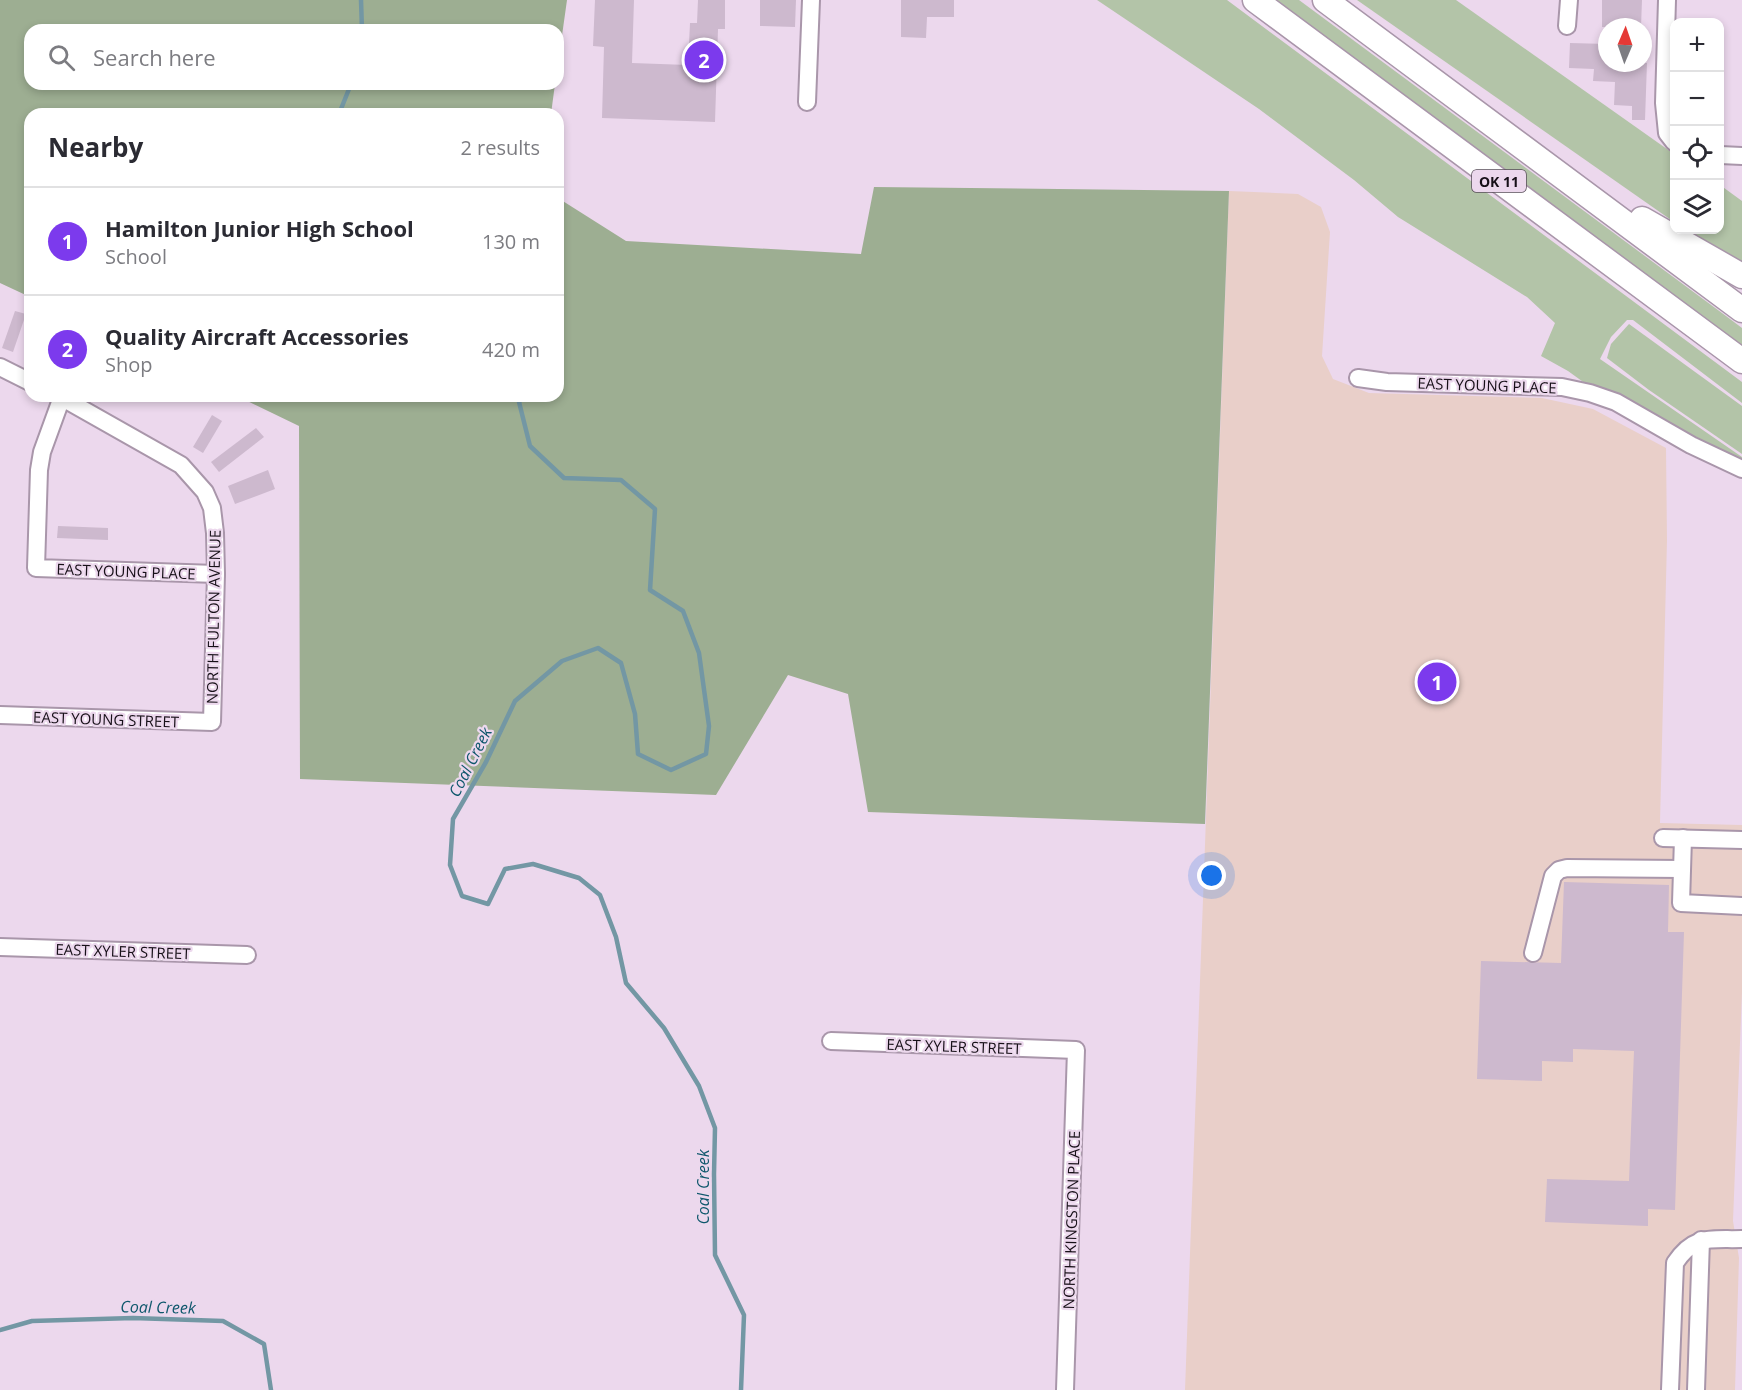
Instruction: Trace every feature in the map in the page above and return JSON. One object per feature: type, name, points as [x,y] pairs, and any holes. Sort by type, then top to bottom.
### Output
[{"type":"highway","name":"OK 11","points":[[1255,0],[1742,361]]},
{"type":"highway","name":"OK 11","points":[[1325,0],[1742,310]]},
{"type":"highway","points":[[1549,166],[1742,276]]},
{"type":"street","points":[[807,102],[811,0]]},
{"type":"street","points":[[1567,26],[1569,0]]},
{"type":"street","points":[[1668,0],[1664,103],[1667,133],[1670,137]]},
{"type":"street","points":[[1724,155],[1742,156]]},
{"type":"street","points":[[0,367],[24,379]]},
{"type":"street","name":"EAST YOUNG PLACE","points":[[1358,378],[1387,382],[1562,387],[1590,393],[1616,402],[1691,445],[1742,469]]},
{"type":"street","name":"EAST YOUNG PLACE","points":[[59,402],[42,452],[39,470],[36,568],[216,574]]},
{"type":"street","name":"NORTH FULTON AVENUE","points":[[70,402],[168,456],[181,465],[205,492],[212,508],[215,533],[212,722]]},
{"type":"street","name":"EAST YOUNG STREET","points":[[0,715],[212,722]]},
{"type":"street","points":[[1663,838],[1742,840]]},
{"type":"street","points":[[1683,838],[1681,903],[1742,906]]},
{"type":"street","points":[[1533,953],[1553,876],[1559,870],[1567,868],[1682,869]]},
{"type":"street","name":"EAST XYLER STREET","points":[[0,947],[246,955]]},
{"type":"street","name":"EAST XYLER STREET","points":[[831,1041],[1076,1050]]},
{"type":"street","name":"NORTH KINGSTON PLACE","points":[[1065,1390],[1076,1050]]},
{"type":"street","points":[[1670,1390],[1675,1263],[1684,1250],[1701,1240],[1742,1239]]},
{"type":"street","points":[[1696,1390],[1701,1240]]},
{"type":"shaded area","points":[[1229,191],[1298,194],[1321,207],[1330,232],[1322,356],[1333,379],[1369,393],[1542,398],[1593,409],[1666,448],[1667,540],[1660,823],[1742,825],[1742,992],[1733,1221],[1739,1258],[1735,1390],[1185,1390]]},
{"type":"green space","points":[[0,0],[567,0],[564,24],[24,24],[24,90],[554,90],[552,108],[24,108],[24,294],[0,283]]},
{"type":"green space","points":[[1097,0],[1227,0],[1742,382],[1742,403],[1633,320],[1627,320],[1611,337],[1600,359],[1742,457],[1742,460],[1740,462],[1642,408],[1586,384],[1541,356],[1555,323],[1527,297],[1398,217],[1354,180],[1259,109]]},
{"type":"green space","points":[[1274,0],[1299,0],[1726,316],[1742,328],[1742,349]]},
{"type":"green space","points":[[1357,0],[1456,0],[1670,151],[1670,219]]},
{"type":"green space","points":[[874,187],[1229,191],[1205,824],[868,812],[848,694],[788,675],[716,795],[300,779],[299,426],[249,402],[564,402],[564,202],[626,241],[861,254]]},
{"type":"green space","points":[[1724,188],[1742,201],[1742,266],[1692,234],[1724,234]]},
{"type":"green space","points":[[1629,324],[1742,406],[1742,454],[1607,358],[1611,344]]},
{"type":"building","points":[[595,0],[634,0],[632,63],[688,65],[690,23],[697,23],[698,0],[725,0],[725,29],[718,29],[715,122],[602,118],[604,47],[593,46]]},
{"type":"building","points":[[760,0],[796,0],[795,27],[760,26]]},
{"type":"building","points":[[901,0],[954,0],[954,17],[927,17],[926,38],[901,37]]},
{"type":"building","points":[[1602,0],[1642,0],[1641,18],[1602,18]]},
{"type":"building","points":[[1570,43],[1598,44],[1598,72],[1647,72],[1645,120],[1632,120],[1632,106],[1614,105],[1615,82],[1593,81],[1594,69],[1569,68]]},
{"type":"building","points":[[15,311],[24,313],[13,352],[2,348]]},
{"type":"building","points":[[212,415],[222,421],[203,453],[193,447]]},
{"type":"building","points":[[256,428],[264,437],[219,472],[211,462]]},
{"type":"building","points":[[268,470],[275,489],[235,504],[228,486]]},
{"type":"building","points":[[58,526],[108,528],[108,540],[57,538]]},
{"type":"building","points":[[1564,882],[1669,885],[1668,932],[1684,932],[1675,1210],[1648,1209],[1648,1226],[1545,1222],[1547,1179],[1629,1181],[1634,1051],[1573,1049],[1573,1062],[1542,1061],[1542,1081],[1477,1079],[1481,961],[1561,963]]},
{"type":"waterway","name":"Coal Creek","points":[[361,0],[362,24]]},
{"type":"waterway","name":"Coal Creek","points":[[341,108],[349,90]]},
{"type":"waterway","name":"Coal Creek","points":[[519,402],[530,446],[564,478],[621,480],[655,509],[650,590],[683,611],[699,653],[709,726],[706,754],[671,770],[638,754],[635,714],[621,663],[598,648],[562,661],[515,701],[486,762],[453,819],[450,865],[462,896],[488,904],[505,869],[533,864],[579,878],[600,895],[616,937],[626,983],[664,1028],[699,1086],[715,1128],[715,1255],[744,1315],[741,1390]]},
{"type":"waterway","name":"Coal Creek","points":[[0,1330],[32,1321],[133,1318],[223,1321],[264,1344],[271,1390]]},
{"type":"place","name":"Quality Aircraft Accessories","points":[[704,60]]},
{"type":"place","name":"Hamilton Junior High School","points":[[1437,682]]}]
